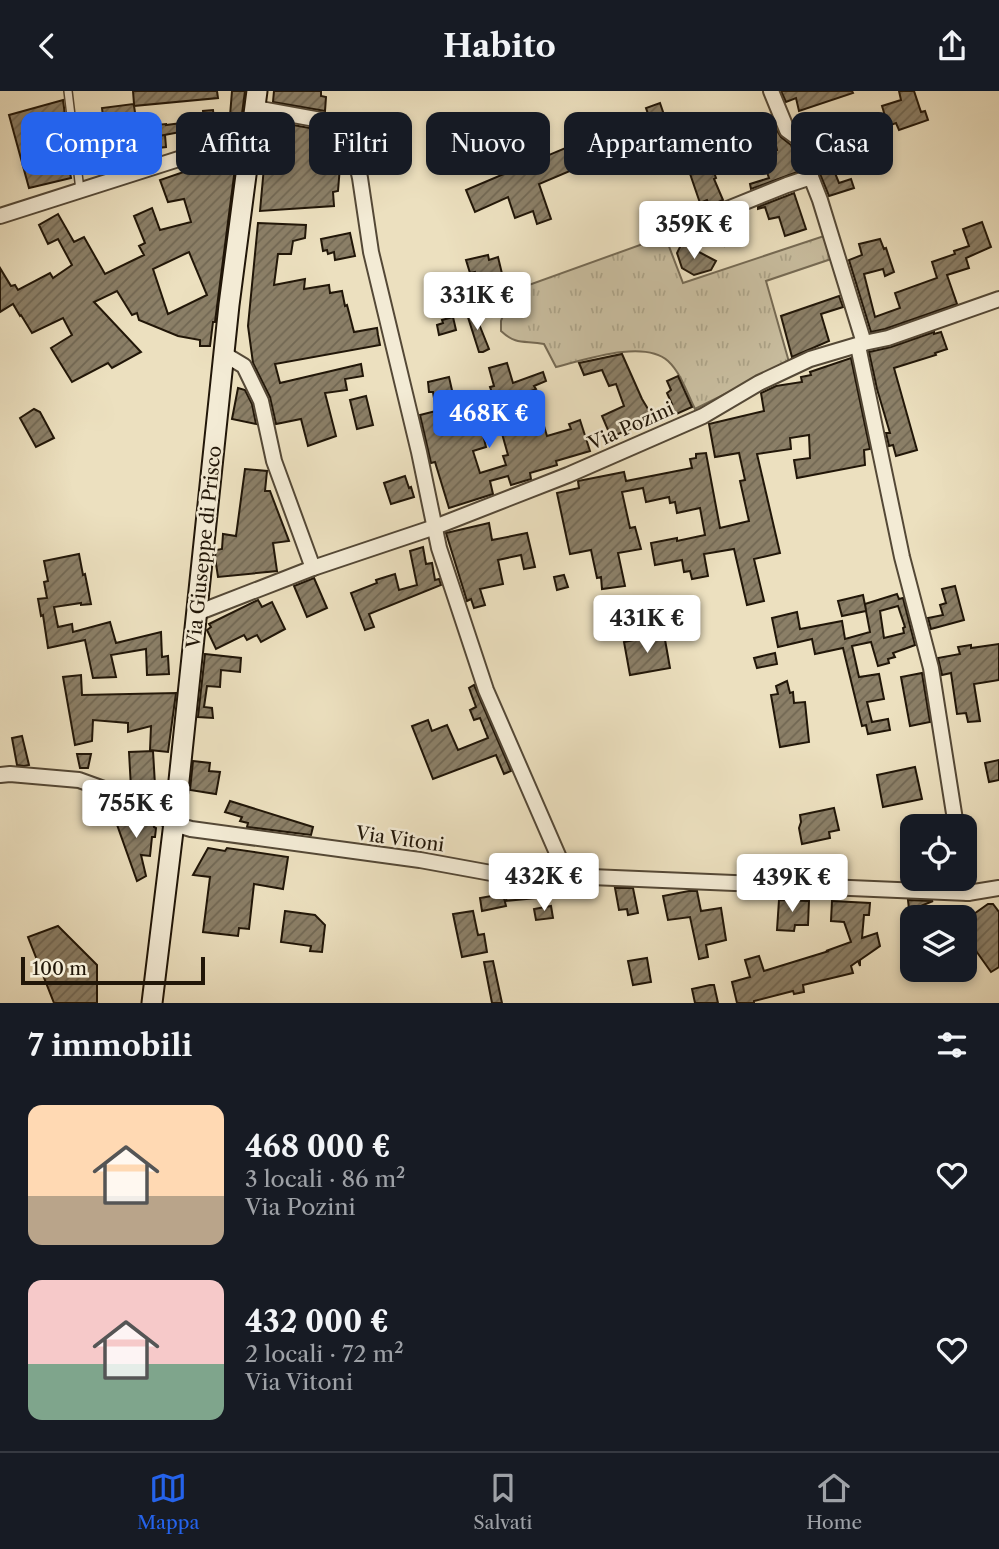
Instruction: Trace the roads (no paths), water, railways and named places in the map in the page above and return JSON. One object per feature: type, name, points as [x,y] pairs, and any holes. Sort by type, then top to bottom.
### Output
[{"type":"main road","name":"Via Giuseppe di Prisco","points":[[152,1003],[174,824],[224,354],[247,175]]},
{"type":"street","points":[[771,91],[787,130],[805,143],[811,177],[861,344],[902,557],[931,668],[954,814]]},
{"type":"street","points":[[256,99],[348,125],[360,178],[371,252],[395,347],[439,548],[486,690],[567,876]]},
{"type":"street","points":[[0,216],[176,160]]},
{"type":"street","points":[[720,212],[811,177]]},
{"type":"street","name":"Via Pozini","points":[[197,613],[313,568],[435,527],[568,475],[703,416],[759,383],[810,359],[888,338],[999,299]]},
{"type":"street","points":[[224,354],[244,366],[261,401],[274,461],[313,568]]},
{"type":"street","points":[[0,775],[79,780],[140,801],[174,824]]},
{"type":"street","name":"Via Vitoni","points":[[174,824],[191,829],[420,860],[502,874],[968,893],[999,888]]},
{"type":"lane","points":[[68,91],[80,190]]}]
